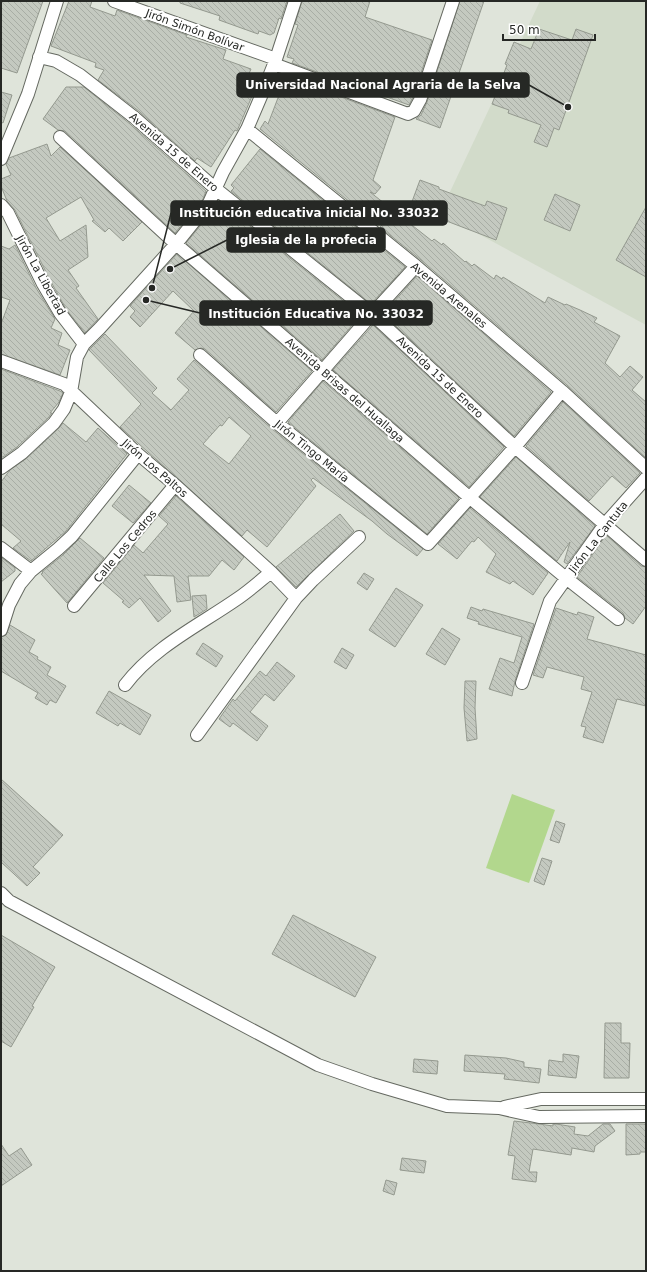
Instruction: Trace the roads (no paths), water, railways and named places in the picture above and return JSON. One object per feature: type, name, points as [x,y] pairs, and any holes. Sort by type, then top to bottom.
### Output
[{"type":"street","points":[[1,157],[20,117],[57,1]]},
{"type":"street","name":"Jirón Simón Bolívar","points":[[114,1],[275,61],[408,114],[414,111],[420,100],[453,1]]},
{"type":"street","points":[[1,467],[22,453],[54,423],[64,409],[71,392],[77,357],[84,344],[176,244],[209,203],[223,172],[247,129],[275,61],[295,1]]},
{"type":"street","name":"Avenida 15 de Enero","points":[[39,57],[56,61],[80,75],[135,118],[216,189],[372,314],[516,447],[646,560]]},
{"type":"street","name":"Avenida Arenales","points":[[247,129],[416,266],[562,391],[646,468]]},
{"type":"street","name":"Avenida Brisas del Huallaga","points":[[60,137],[176,244],[469,497],[618,620]]},
{"type":"street","name":"Jirón La Libertad","points":[[1,205],[8,213],[43,284],[60,313],[84,344]]},
{"type":"street","points":[[277,423],[322,370],[416,266]]},
{"type":"street","name":"Jirón Tingo María","points":[[200,355],[277,423],[428,544],[469,497]]},
{"type":"street","name":"Jirón Los Paltos","points":[[1,361],[64,384],[138,454],[175,485],[271,572],[296,598]]},
{"type":"street","points":[[469,497],[516,447],[562,391]]},
{"type":"street","points":[[1,630],[9,605],[20,584],[31,571],[72,536],[138,454]]},
{"type":"street","name":"Jirón La Cantuta","points":[[522,683],[550,601],[578,564],[605,524],[646,478]]},
{"type":"street","name":"Calle Los Cedros","points":[[74,606],[175,485]]},
{"type":"street","points":[[197,735],[296,598],[359,537]]},
{"type":"street","points":[[1,548],[31,571]]},
{"type":"street","points":[[125,685],[133,675],[167,645],[238,599],[271,572]]},
{"type":"street","points":[[1,893],[9,901],[318,1065],[372,1084],[447,1106],[499,1108],[539,1117],[646,1116]]},
{"type":"street","points":[[499,1108],[542,1099],[646,1100]]},
{"type":"place","name":"Universidad Nacional Agraria de la Selva","points":[[568,107]]},
{"type":"place","name":"Iglesia de la profecia","points":[[170,269]]},
{"type":"place","name":"Institución educativa inicial No. 33032","points":[[152,288]]},
{"type":"place","name":"Institución Educativa No. 33032","points":[[146,300]]}]
